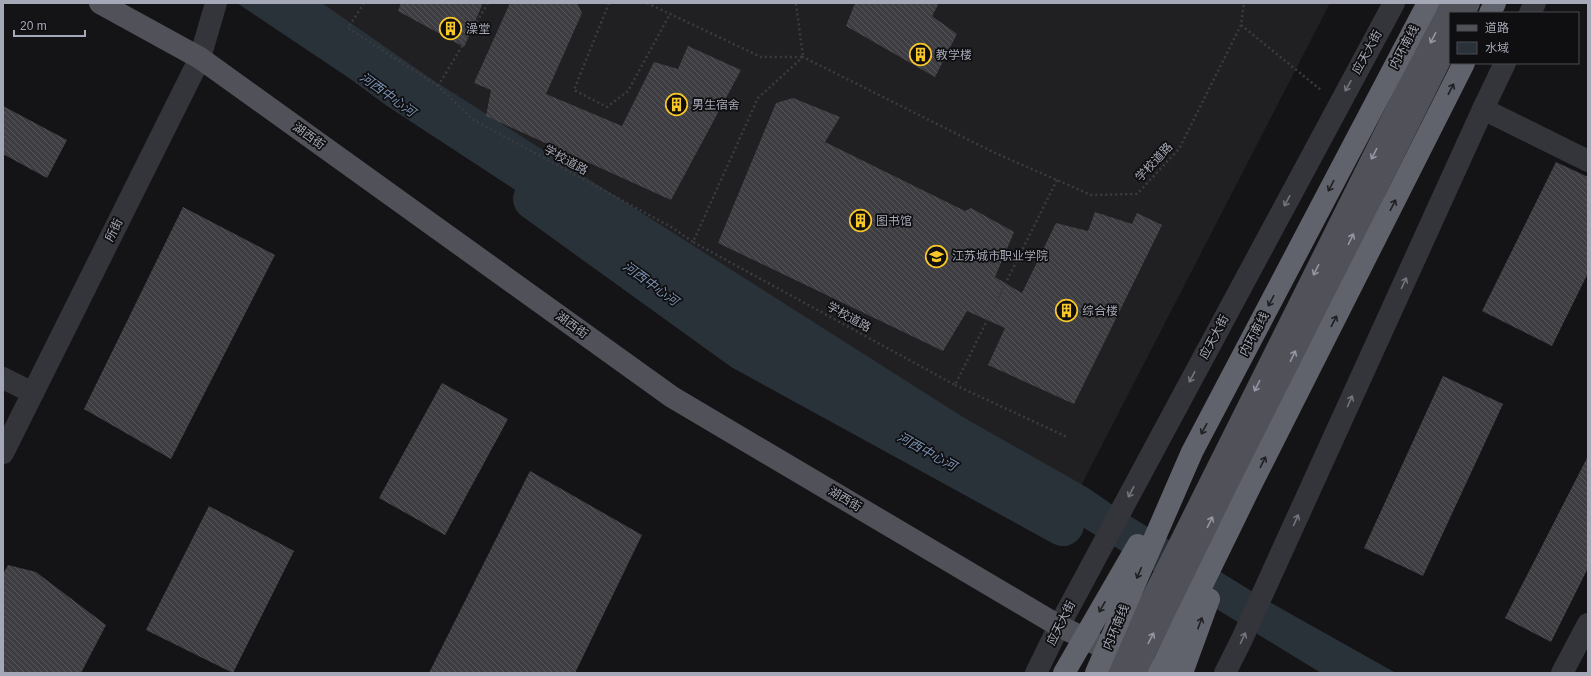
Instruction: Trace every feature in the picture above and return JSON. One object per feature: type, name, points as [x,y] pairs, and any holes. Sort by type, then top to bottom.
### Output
[{"type":"highway","name":"内环南线","points":[[1096,673],[1192,452],[1428,3]]},
{"type":"highway","points":[[1490,12],[1495,3]]},
{"type":"highway","points":[[1159,673],[1463,64]]},
{"type":"highway","points":[[1064,673],[1192,452]]},
{"type":"highway","points":[[1182,673],[1250,489]]},
{"type":"main road","name":"湖西街","points":[[100,3],[200,58],[672,397],[1059,626],[1133,668]]},
{"type":"main road","points":[[1133,668],[1450,3]]},
{"type":"main road","points":[[1464,12],[1469,3]]},
{"type":"main road","points":[[1133,668],[1174,595],[1449,42]]},
{"type":"street","name":"所街","points":[[3,453],[200,58],[216,3]]},
{"type":"street","name":"应天大街","points":[[1036,673],[1059,626],[1394,3]]},
{"type":"street","points":[[1530,12],[1535,3]]},
{"type":"street","points":[[1225,673],[1242,639],[1505,64]]},
{"type":"street","points":[[1483,109],[1588,161]]},
{"type":"street","points":[[3,378],[33,393]]},
{"type":"street","points":[[1562,673],[1588,624]]},
{"type":"path","name":"学校道路","points":[[364,3],[348,28],[438,86],[472,119],[955,385],[1067,437]]},
{"type":"path","points":[[438,86],[488,3]]},
{"type":"path","points":[[608,3],[574,90],[607,107],[628,91],[670,14]]},
{"type":"path","name":"学校道路","points":[[647,3],[762,57],[803,57],[993,152],[1091,195],[1137,194],[1179,149],[1241,25],[1244,3]]},
{"type":"path","points":[[693,242],[758,98],[803,57],[796,3]]},
{"type":"path","points":[[1241,25],[1339,104]]},
{"type":"path","points":[[955,385],[1058,180]]},
{"type":"shaded area","name":"江苏城市职业学院","points":[[273,3],[1330,3],[1069,509]]},
{"type":"water","points":[[237,3],[322,3],[433,80],[963,417],[1088,488],[1117,508],[1266,600],[1396,673],[1321,673],[1048,506],[697,309],[387,106],[349,78]]},
{"type":"building","name":"澡堂","points":[[401,3],[483,3],[464,47],[398,11]]},
{"type":"building","name":"男生宿舍","points":[[510,3],[577,3],[582,13],[546,94],[622,126],[654,62],[678,69],[688,46],[741,70],[671,200],[486,116],[491,90],[474,83]]},
{"type":"building","name":"教学楼","points":[[855,3],[939,3],[932,16],[957,34],[935,77],[846,26]]},
{"type":"building","name":"图书馆","points":[[793,98],[840,117],[825,142],[965,211],[971,208],[1014,232],[995,277],[1022,293],[1056,223],[1088,231],[1095,212],[1132,224],[1137,213],[1162,225],[1074,404],[988,365],[1005,328],[967,311],[943,351],[718,243],[776,103]]},
{"type":"building","points":[[3,106],[67,140],[47,178],[3,154]]},
{"type":"building","points":[[1556,162],[1588,177],[1588,273],[1552,346],[1482,311]]},
{"type":"building","points":[[183,207],[275,255],[171,459],[84,409]]},
{"type":"building","points":[[1443,376],[1503,404],[1423,576],[1364,548]]},
{"type":"building","points":[[442,383],[508,419],[445,535],[379,498]]},
{"type":"building","points":[[1587,458],[1588,568],[1551,642],[1505,618]]},
{"type":"building","points":[[530,471],[642,535],[575,673],[429,673]]},
{"type":"building","points":[[209,506],[294,551],[233,673],[146,630]]},
{"type":"building","points":[[8,565],[36,572],[106,625],[81,673],[3,673],[3,574]]},
{"type":"waterway","name":"河西中心河","points":[[534,199],[742,349],[1063,525]]},
{"type":"place","name":"澡堂","points":[[451,29]]},
{"type":"place","name":"教学楼","points":[[921,55]]},
{"type":"place","name":"男生宿舍","points":[[677,105]]},
{"type":"place","name":"图书馆","points":[[861,221]]},
{"type":"place","name":"江苏城市职业学院","points":[[936,256]]},
{"type":"place","name":"综合楼","points":[[1067,311]]}]
